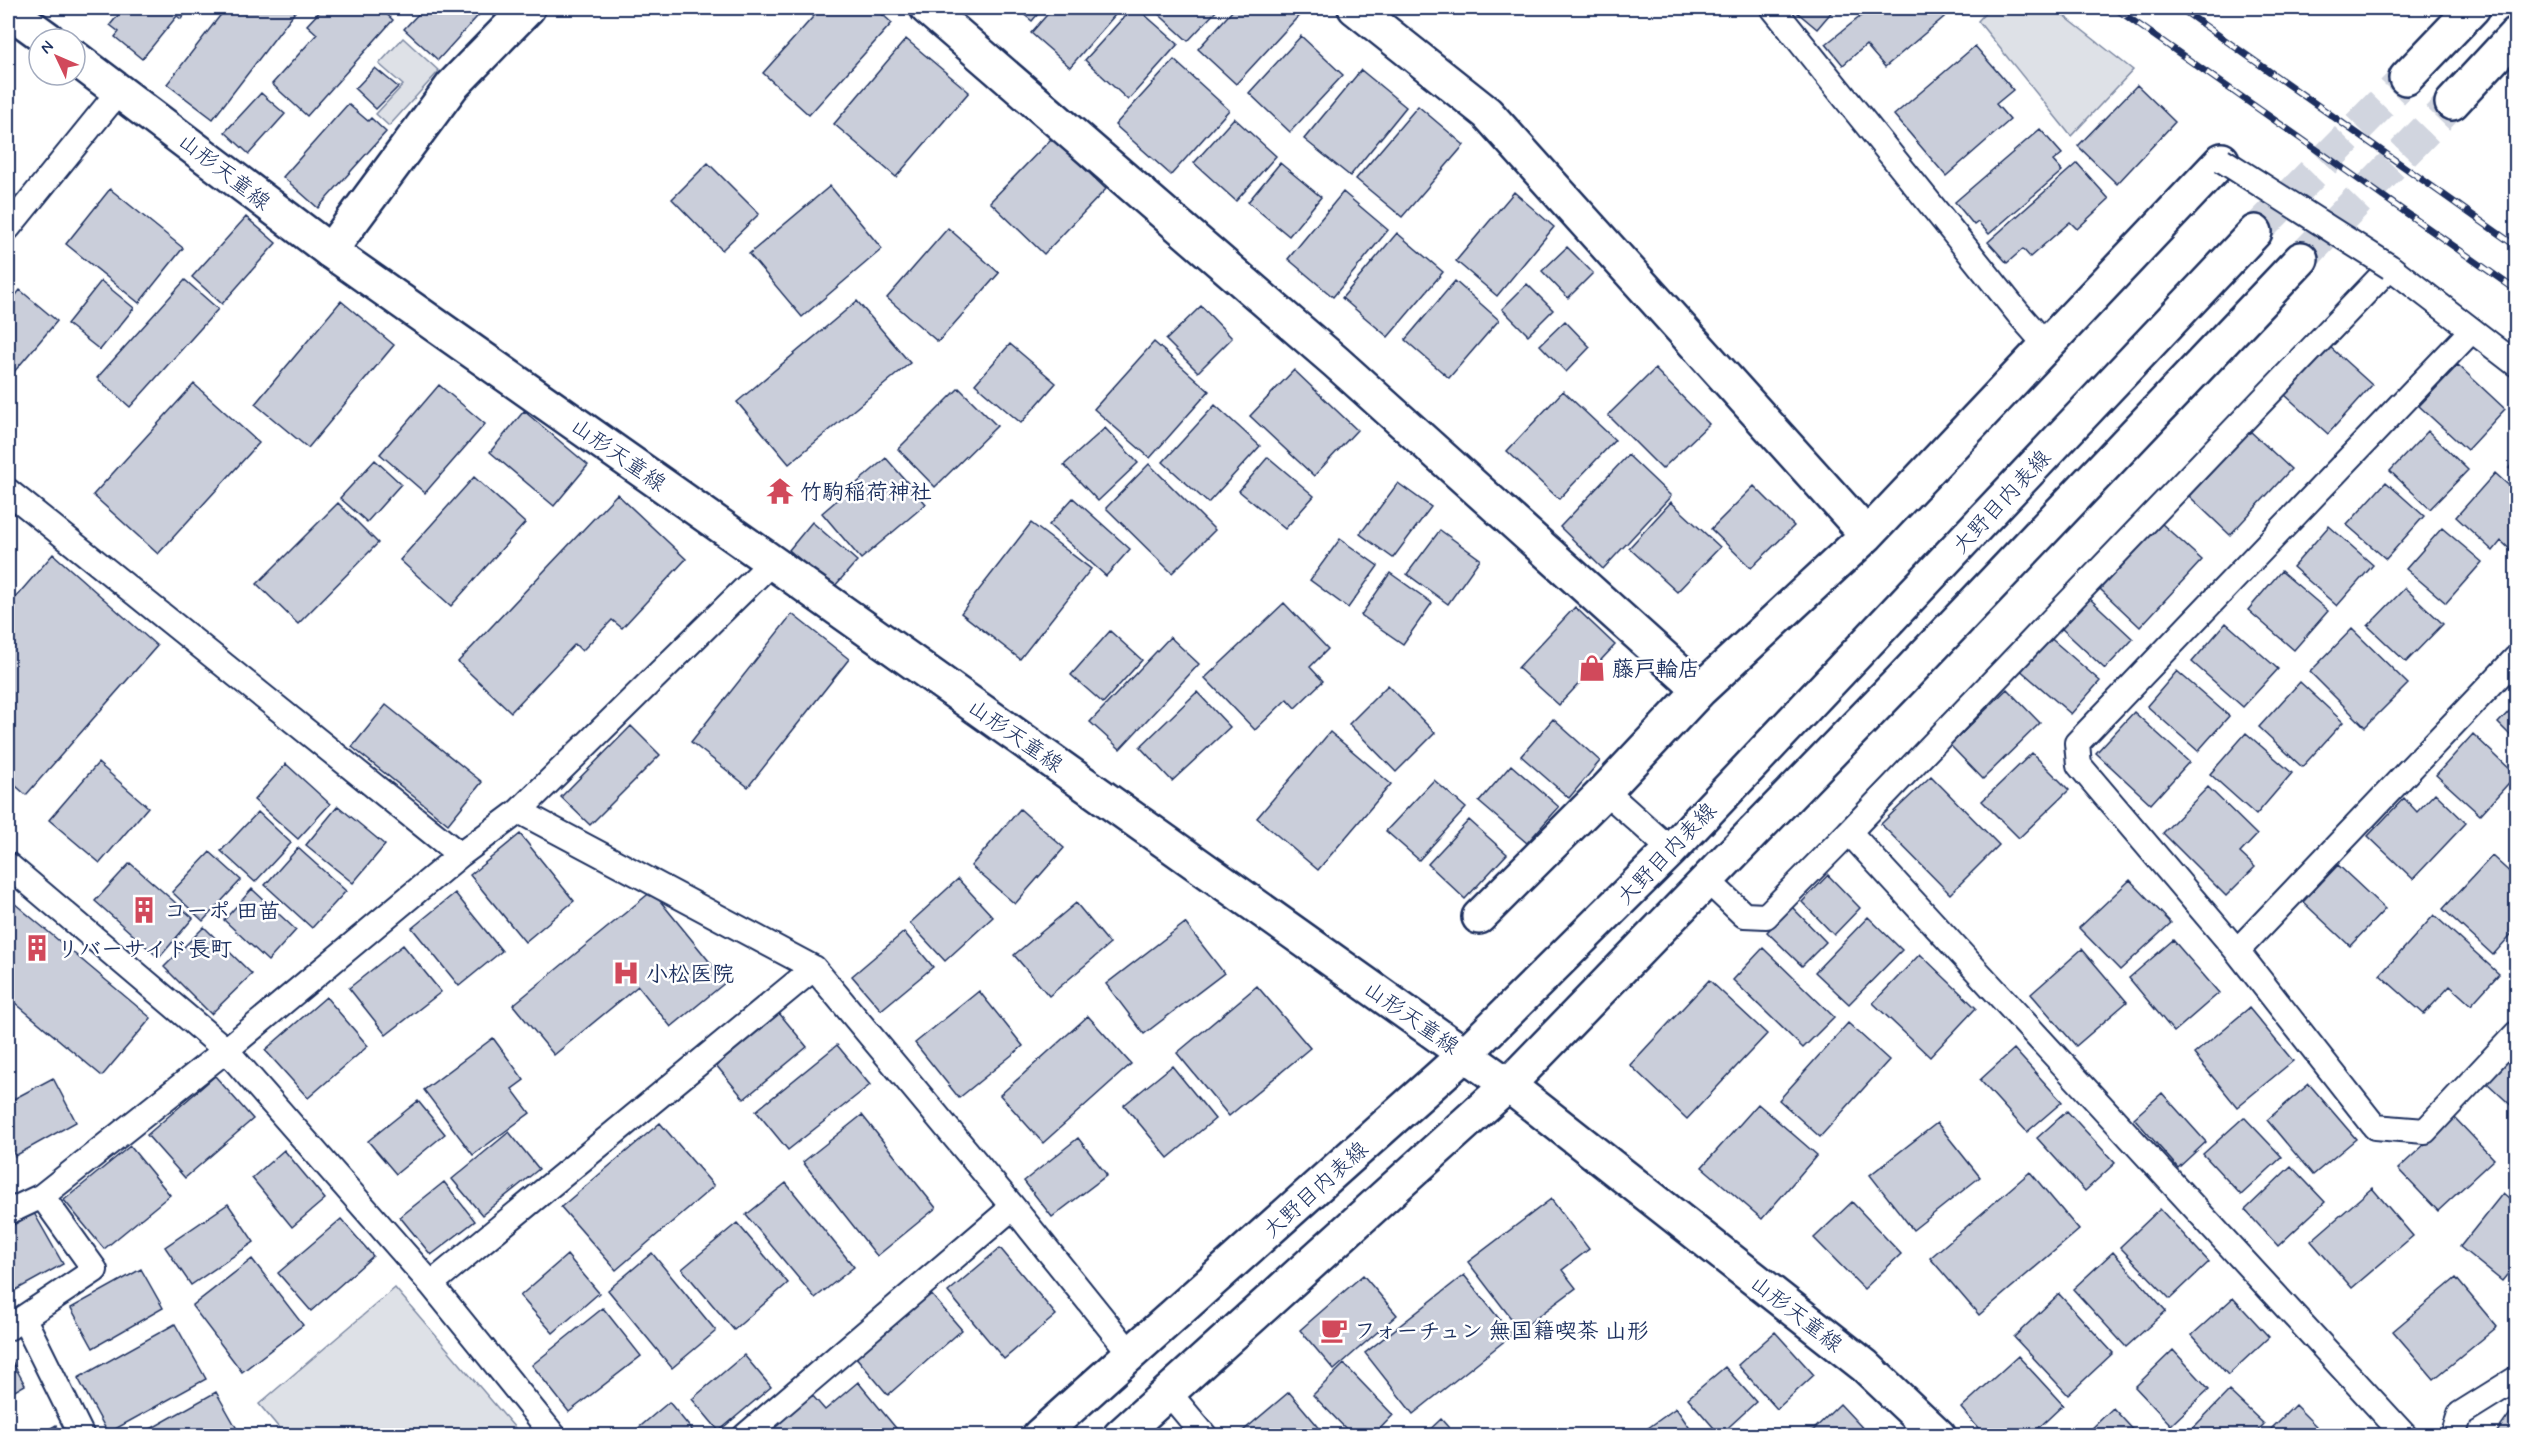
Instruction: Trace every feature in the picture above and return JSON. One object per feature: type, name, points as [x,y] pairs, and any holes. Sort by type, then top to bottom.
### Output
[{"type":"main road","points":[[330,251],[452,86],[528,8]]},
{"type":"main road","points":[[927,8],[1336,362],[1700,690]]},
{"type":"main road","points":[[1355,8],[1487,113],[1867,535]]},
{"type":"main road","points":[[2406,78],[2473,8]]},
{"type":"main road","points":[[8,10],[31,27]]},
{"type":"main road","points":[[2452,103],[2517,34]]},
{"type":"main road","name":"山形天童線","points":[[87,67],[330,251],[1508,1085],[1865,1366],[1939,1436]]},
{"type":"main road","points":[[1479,917],[1605,791],[1700,690],[1867,535],[2222,160]]},
{"type":"main road","name":"大野目内表線","points":[[1039,1436],[1464,1055],[1671,850],[2255,232]]},
{"type":"main road","points":[[1120,1436],[1508,1085],[2301,260]]},
{"type":"lane","points":[[1773,8],[2047,346]]},
{"type":"lane","points":[[8,228],[120,90]]},
{"type":"lane","points":[[2222,160],[2390,267],[2517,363]]},
{"type":"lane","points":[[1707,880],[1744,915],[1766,916],[2390,267]]},
{"type":"lane","points":[[2472,331],[2077,743],[2079,765],[2237,951],[2375,1127],[2425,1131],[2517,1034]]},
{"type":"lane","points":[[8,491],[460,855]]},
{"type":"lane","points":[[8,1212],[42,1196],[226,1050],[460,855],[519,811],[772,562]]},
{"type":"lane","points":[[2237,951],[2517,658]]},
{"type":"lane","points":[[1605,791],[1671,850]]},
{"type":"lane","points":[[519,811],[814,968],[1014,1208],[1131,1354]]},
{"type":"lane","points":[[1849,832],[2405,1436]]},
{"type":"lane","points":[[8,865],[226,1050],[431,1284],[554,1436]]},
{"type":"lane","points":[[431,1284],[814,968]]},
{"type":"lane","points":[[42,1196],[95,1269],[16,1324],[82,1436]]},
{"type":"lane","points":[[745,1436],[1014,1208]]},
{"type":"lane","points":[[2453,1436],[2460,1414],[2517,1379]]},
{"type":"lane","points":[[1169,1393],[1205,1436]]},
{"type":"shaded area","points":[[1990,8],[2054,8],[2133,70],[2071,136],[1978,21]]},
{"type":"shaded area","points":[[403,38],[439,71],[389,126],[376,114],[403,85],[379,64]]},
{"type":"shaded area","points":[[395,1288],[521,1435],[285,1435],[259,1404]]},
{"type":"building","points":[[124,8],[190,8],[181,19],[177,16],[142,59],[115,37],[119,32],[110,25]]},
{"type":"building","points":[[226,8],[298,8],[213,119],[167,84]]},
{"type":"building","points":[[323,8],[380,8],[393,20],[307,116],[272,84],[317,34],[307,25]]},
{"type":"building","points":[[424,8],[485,8],[438,60],[404,29]]},
{"type":"building","points":[[821,8],[875,8],[892,23],[809,115],[763,73]]},
{"type":"building","points":[[1016,8],[1043,8],[1032,21]]},
{"type":"building","points":[[1053,8],[1121,8],[1070,67],[1031,33]]},
{"type":"building","points":[[1132,8],[1137,8],[1178,44],[1128,100],[1085,60]]},
{"type":"building","points":[[1152,8],[1219,8],[1188,41]]},
{"type":"building","points":[[1235,8],[1306,8],[1236,84],[1198,49]]},
{"type":"building","points":[[1792,8],[1835,8],[1817,29]]},
{"type":"building","points":[[1871,8],[1946,8],[1950,12],[1885,67],[1866,45],[1843,65],[1826,44]]},
{"type":"building","points":[[1301,36],[1343,75],[1290,132],[1249,93]]},
{"type":"building","points":[[906,39],[969,92],[896,177],[834,124]]},
{"type":"building","points":[[1975,46],[2013,90],[1996,104],[2010,120],[1946,176],[1894,115]]},
{"type":"building","points":[[1174,60],[1229,110],[1171,175],[1115,125]]},
{"type":"building","points":[[375,68],[398,87],[376,109],[355,89]]},
{"type":"building","points":[[1361,70],[1406,107],[1350,176],[1304,139]]},
{"type":"building","points":[[2137,85],[2175,122],[2117,184],[2078,146]]},
{"type":"building","points":[[261,93],[285,114],[249,154],[225,132]]},
{"type":"building","points":[[348,104],[368,121],[371,118],[386,132],[318,208],[283,177]]},
{"type":"building","points":[[1418,106],[1464,145],[1402,217],[1356,179]]},
{"type":"building","points":[[1234,118],[1276,156],[1236,201],[1194,163]]},
{"type":"building","points":[[2040,129],[2062,154],[2053,161],[2062,171],[1989,234],[1978,222],[1974,225],[1955,202]]},
{"type":"building","points":[[1052,138],[1106,189],[1044,254],[990,202]]},
{"type":"building","points":[[708,163],[759,214],[722,250],[672,199]]},
{"type":"building","points":[[1280,163],[1321,197],[1289,236],[1248,202]]},
{"type":"building","points":[[2077,163],[2109,199],[2077,229],[2070,222],[2030,257],[2023,249],[2007,263],[1988,242]]},
{"type":"building","points":[[830,186],[882,249],[802,317],[749,254]]},
{"type":"building","points":[[110,189],[183,248],[139,303],[66,244]]},
{"type":"building","points":[[1343,192],[1388,230],[1333,297],[1288,259]]},
{"type":"building","points":[[1514,192],[1554,227],[1497,296],[1456,261]]},
{"type":"building","points":[[246,217],[276,243],[222,304],[192,277]]},
{"type":"building","points":[[948,228],[999,273],[938,342],[887,298]]},
{"type":"building","points":[[1397,233],[1443,272],[1388,337],[1342,298]]},
{"type":"building","points":[[1567,247],[1593,273],[1568,298],[1542,271]]},
{"type":"building","points":[[185,280],[218,309],[130,407],[97,378]]},
{"type":"building","points":[[101,281],[134,308],[100,350],[67,324]]},
{"type":"building","points":[[1455,281],[1499,320],[1449,378],[1405,340]]},
{"type":"building","points":[[1527,284],[1553,310],[1528,335],[1502,309]]},
{"type":"building","points":[[20,290],[57,321],[8,379],[8,305]]},
{"type":"building","points":[[341,301],[394,345],[308,448],[255,404]]},
{"type":"building","points":[[857,301],[910,363],[789,464],[737,402]]},
{"type":"building","points":[[1201,306],[1232,338],[1198,372],[1166,340]]},
{"type":"building","points":[[1565,321],[1590,347],[1566,372],[1540,345]]},
{"type":"building","points":[[1154,342],[1209,391],[1150,458],[1094,409]]},
{"type":"building","points":[[1010,344],[1056,383],[1021,423],[975,384]]},
{"type":"building","points":[[2329,346],[2372,385],[2328,434],[2285,395]]},
{"type":"building","points":[[2458,365],[2505,409],[2467,450],[2419,406]]},
{"type":"building","points":[[1655,369],[1709,424],[1662,469],[1608,415]]},
{"type":"building","points":[[1294,370],[1357,430],[1314,476],[1250,416]]},
{"type":"building","points":[[194,384],[259,443],[158,554],[93,495]]},
{"type":"building","points":[[439,385],[485,424],[425,493],[380,454]]},
{"type":"building","points":[[959,388],[997,426],[935,487],[898,449]]},
{"type":"building","points":[[1563,391],[1615,440],[1559,499],[1507,451]]},
{"type":"building","points":[[1215,405],[1260,446],[1208,503],[1163,462]]},
{"type":"building","points":[[524,411],[588,465],[554,506],[490,452]]},
{"type":"building","points":[[1105,428],[1138,463],[1098,501],[1064,465]]},
{"type":"building","points":[[2250,431],[2291,469],[2230,535],[2189,496]]},
{"type":"building","points":[[2428,431],[2468,470],[2430,509],[2390,471]]},
{"type":"building","points":[[1628,455],[1671,496],[1603,569],[1560,527]]},
{"type":"building","points":[[1268,457],[1314,496],[1285,529],[1239,491]]},
{"type":"building","points":[[886,458],[926,504],[861,559],[822,513]]},
{"type":"building","points":[[2516,458],[2516,474],[2509,468]]},
{"type":"building","points":[[375,460],[401,484],[367,522],[340,498]]},
{"type":"building","points":[[1149,464],[1215,530],[1172,573],[1106,508]]},
{"type":"building","points":[[2495,473],[2516,492],[2516,555],[2501,541],[2493,551],[2456,517]]},
{"type":"building","points":[[474,477],[525,523],[451,606],[400,560]]},
{"type":"building","points":[[2386,482],[2424,516],[2386,559],[2347,525]]},
{"type":"building","points":[[1398,483],[1431,507],[1393,558],[1360,534]]},
{"type":"building","points":[[1754,486],[1794,526],[1751,568],[1711,529]]},
{"type":"building","points":[[617,494],[686,559],[622,628],[612,620],[582,651],[575,644],[511,712],[458,662]]},
{"type":"building","points":[[1073,498],[1130,549],[1106,576],[1049,525]]},
{"type":"building","points":[[1671,502],[1720,547],[1677,592],[1629,548]]},
{"type":"building","points":[[338,503],[378,543],[298,624],[257,584]]},
{"type":"building","points":[[812,522],[857,561],[833,588],[789,550]]},
{"type":"building","points":[[1031,523],[1091,569],[1020,659],[961,613]]},
{"type":"building","points":[[2161,523],[2202,560],[2140,627],[2100,589]]},
{"type":"building","points":[[2329,526],[2373,565],[2337,606],[2293,567]]},
{"type":"building","points":[[2442,528],[2482,562],[2446,603],[2406,569]]},
{"type":"building","points":[[1440,530],[1480,559],[1448,604],[1407,574]]},
{"type":"building","points":[[1340,539],[1378,566],[1348,608],[1310,580]]},
{"type":"building","points":[[53,554],[157,646],[26,795],[8,779],[8,606]]},
{"type":"building","points":[[2281,571],[2328,611],[2294,650],[2248,610]]},
{"type":"building","points":[[1390,573],[1432,603],[1403,644],[1361,615]]},
{"type":"building","points":[[2405,588],[2443,624],[2406,662],[2368,626]]},
{"type":"building","points":[[2088,597],[2133,639],[2105,669],[2060,627]]},
{"type":"building","points":[[1284,603],[1328,649],[1310,667],[1323,681],[1295,708],[1287,699],[1255,730],[1205,678]]},
{"type":"building","points":[[1575,607],[1615,645],[1559,705],[1518,668]]},
{"type":"building","points":[[792,614],[849,659],[748,787],[691,742]]},
{"type":"building","points":[[2226,623],[2278,669],[2243,707],[2192,662]]},
{"type":"building","points":[[2352,629],[2408,684],[2365,727],[2310,672]]},
{"type":"building","points":[[1110,631],[1142,660],[1103,703],[1071,675]]},
{"type":"building","points":[[2047,635],[2100,681],[2071,714],[2018,668]]},
{"type":"building","points":[[1170,637],[1199,664],[1120,749],[1090,722]]},
{"type":"building","points":[[2177,671],[2229,716],[2198,751],[2147,706]]},
{"type":"building","points":[[2300,682],[2343,722],[2302,767],[2259,727]]},
{"type":"building","points":[[1388,685],[1435,733],[1396,772],[1349,724]]},
{"type":"building","points":[[2007,689],[2040,723],[1983,779],[1950,745]]},
{"type":"building","points":[[1197,692],[1230,727],[1172,781],[1140,747]]},
{"type":"building","points":[[2516,704],[2516,741],[2498,723]]},
{"type":"building","points":[[386,705],[482,782],[448,824],[352,747]]},
{"type":"building","points":[[2134,712],[2189,762],[2151,804],[2096,753]]},
{"type":"building","points":[[1553,719],[1600,761],[1569,798],[1521,756]]},
{"type":"building","points":[[631,726],[660,755],[590,825],[561,797]]},
{"type":"building","points":[[1330,732],[1391,784],[1318,870],[1257,818]]},
{"type":"building","points":[[2246,733],[2292,773],[2256,815],[2210,774]]},
{"type":"building","points":[[2473,734],[2516,775],[2480,815],[2436,775]]},
{"type":"building","points":[[2032,753],[2069,790],[2019,838],[1982,801]]},
{"type":"building","points":[[98,763],[148,807],[100,863],[49,820]]},
{"type":"building","points":[[286,764],[330,804],[298,839],[254,800]]},
{"type":"building","points":[[1511,765],[1559,807],[1527,843],[1479,802]]},
{"type":"building","points":[[1931,776],[1999,845],[1950,894],[1881,824]]},
{"type":"building","points":[[1434,780],[1466,808],[1419,860],[1386,831]]},
{"type":"building","points":[[2208,787],[2257,835],[2240,853],[2255,867],[2226,896],[2163,833]]},
{"type":"building","points":[[2435,793],[2466,823],[2413,879],[2368,836],[2404,798],[2417,812]]},
{"type":"building","points":[[338,806],[385,845],[353,883],[306,845]]},
{"type":"building","points":[[1020,809],[1064,848],[1015,904],[971,866]]},
{"type":"building","points":[[258,812],[291,843],[255,882],[221,851]]},
{"type":"building","points":[[1469,820],[1507,854],[1465,899],[1428,864]]},
{"type":"building","points":[[520,834],[574,901],[525,942],[470,875]]},
{"type":"building","points":[[298,848],[346,891],[312,928],[265,885]]},
{"type":"building","points":[[210,852],[241,880],[203,921],[172,892]]},
{"type":"building","points":[[2492,856],[2516,878],[2516,929],[2493,955],[2443,909]]},
{"type":"building","name":"コーポ 田苗","points":[[130,863],[193,918],[159,958],[95,901]]},
{"type":"building","points":[[2338,865],[2385,909],[2350,946],[2303,902]]},
{"type":"building","points":[[1828,875],[1860,908],[1834,935],[1802,902]]},
{"type":"building","points":[[958,879],[993,917],[945,961],[910,923]]},
{"type":"building","points":[[2130,880],[2171,923],[2120,970],[2079,928]]},
{"type":"building","points":[[252,889],[296,930],[268,961],[224,920]]},
{"type":"building","points":[[652,891],[726,982],[671,1027],[638,986],[554,1055],[513,1005]]},
{"type":"building","points":[[455,893],[502,951],[459,986],[412,928]]},
{"type":"building","name":"リバーサイド長町","points":[[8,898],[151,1018],[102,1076],[8,997]]},
{"type":"building","points":[[1076,903],[1110,944],[1049,996],[1014,955]]},
{"type":"building","points":[[1792,907],[1826,942],[1802,966],[1767,932]]},
{"type":"building","points":[[2434,915],[2499,974],[2471,1005],[2450,986],[2424,1014],[2380,975]]},
{"type":"building","points":[[1868,917],[1902,950],[1849,1004],[1815,972]]},
{"type":"building","points":[[1185,923],[1224,973],[1144,1034],[1106,984]]},
{"type":"building","points":[[204,927],[252,974],[211,1014],[164,967]]},
{"type":"building","points":[[904,932],[933,967],[881,1010],[852,976]]},
{"type":"building","points":[[2173,940],[2219,993],[2174,1032],[2129,978]]},
{"type":"building","points":[[403,945],[441,992],[386,1035],[349,988]]},
{"type":"building","points":[[1763,948],[1834,1017],[1803,1048],[1733,980]]},
{"type":"building","points":[[2082,949],[2127,1002],[2076,1046],[2031,994]]},
{"type":"building","points":[[1920,954],[1976,1008],[1930,1057],[1873,1003]]},
{"type":"building","points":[[1709,980],[1767,1034],[1687,1119],[1630,1065]]},
{"type":"building","points":[[1257,986],[1310,1048],[1229,1116],[1177,1053]]},
{"type":"building","points":[[979,991],[1023,1046],[959,1098],[915,1043]]},
{"type":"building","points":[[326,997],[368,1046],[308,1098],[265,1050]]},
{"type":"building","points":[[2249,1008],[2293,1061],[2237,1107],[2194,1054]]},
{"type":"building","points":[[779,1013],[807,1047],[744,1099],[716,1065]]},
{"type":"building","points":[[1088,1016],[1131,1064],[1043,1143],[1000,1095]]},
{"type":"building","points":[[1848,1023],[1889,1060],[1820,1137],[1779,1100]]},
{"type":"building","points":[[493,1038],[524,1080],[512,1089],[530,1113],[473,1155],[424,1090]]},
{"type":"building","points":[[837,1045],[870,1085],[788,1150],[756,1111]]},
{"type":"building","points":[[2014,1049],[2062,1102],[2027,1132],[1980,1080]]},
{"type":"building","points":[[2516,1050],[2516,1110],[2487,1083]]},
{"type":"building","points":[[1172,1066],[1215,1119],[1168,1158],[1124,1105]]},
{"type":"building","points":[[215,1076],[253,1119],[185,1178],[147,1135]]},
{"type":"building","points":[[53,1078],[76,1122],[15,1156],[8,1142],[8,1102]]},
{"type":"building","points":[[2309,1084],[2356,1139],[2313,1175],[2267,1120]]},
{"type":"building","points":[[2162,1093],[2206,1142],[2178,1168],[2134,1118]]},
{"type":"building","points":[[418,1101],[445,1134],[396,1174],[368,1141]]},
{"type":"building","points":[[1758,1104],[1817,1155],[1762,1219],[1702,1167]]},
{"type":"building","points":[[2067,1111],[2115,1163],[2085,1191],[2037,1138]]},
{"type":"building","points":[[862,1115],[936,1208],[877,1256],[803,1162]]},
{"type":"building","points":[[2244,1117],[2282,1157],[2241,1195],[2203,1154]]},
{"type":"building","points":[[2454,1117],[2494,1159],[2438,1211],[2398,1169]]},
{"type":"building","points":[[660,1123],[714,1186],[616,1270],[561,1207]]},
{"type":"building","points":[[1937,1123],[1980,1177],[1913,1230],[1870,1175]]},
{"type":"building","points":[[509,1132],[539,1169],[482,1215],[452,1179]]},
{"type":"building","points":[[1078,1138],[1107,1175],[1052,1217],[1024,1181]]},
{"type":"building","points":[[130,1146],[170,1195],[104,1249],[64,1200]]},
{"type":"building","points":[[284,1150],[325,1199],[292,1227],[252,1178]]},
{"type":"building","points":[[2291,1166],[2325,1202],[2278,1246],[2245,1210]]},
{"type":"building","points":[[2030,1172],[2079,1230],[1979,1315],[1930,1258]]},
{"type":"building","points":[[444,1182],[475,1221],[431,1255],[400,1217]]},
{"type":"building","points":[[786,1183],[854,1267],[815,1298],[746,1215]]},
{"type":"building","points":[[2372,1188],[2413,1236],[2352,1288],[2311,1241]]},
{"type":"building","points":[[2503,1193],[2516,1204],[2516,1264],[2502,1281],[2460,1247]]},
{"type":"building","points":[[1551,1199],[1589,1249],[1562,1270],[1576,1288],[1520,1330],[1468,1262]]},
{"type":"building","points":[[1852,1202],[1901,1254],[1864,1289],[1814,1238]]},
{"type":"building","points":[[228,1204],[254,1242],[191,1285],[165,1247]]},
{"type":"building","points":[[2160,1209],[2209,1262],[2170,1299],[2120,1247]]},
{"type":"building","points":[[34,1213],[63,1264],[16,1290],[8,1276],[8,1228]]},
{"type":"building","points":[[341,1219],[373,1256],[311,1311],[278,1273]]},
{"type":"building","points":[[737,1223],[788,1283],[734,1330],[682,1269]]},
{"type":"building","points":[[1000,1248],[1056,1315],[1004,1359],[948,1292]]},
{"type":"building","points":[[2113,1252],[2166,1311],[2126,1347],[2073,1289]]},
{"type":"building","points":[[652,1253],[716,1331],[672,1368],[608,1290]]},
{"type":"building","points":[[567,1255],[599,1293],[553,1333],[520,1296]]},
{"type":"building","points":[[252,1259],[303,1325],[242,1372],[192,1306]]},
{"type":"building","points":[[141,1269],[163,1308],[93,1348],[71,1308]]},
{"type":"building","points":[[1363,1275],[1397,1315],[1334,1370],[1300,1330]]},
{"type":"building","points":[[1464,1275],[1512,1335],[1413,1414],[1365,1353]]},
{"type":"building","points":[[2456,1278],[2497,1327],[2434,1379],[2393,1331]]},
{"type":"building","points":[[929,1292],[962,1330],[888,1395],[855,1356]]},
{"type":"building","points":[[2059,1294],[2113,1353],[2068,1395],[2014,1337]]},
{"type":"building","points":[[2233,1298],[2269,1337],[2228,1375],[2192,1335]]},
{"type":"building","points":[[603,1308],[641,1356],[569,1412],[532,1365]]},
{"type":"building","points":[[175,1324],[206,1379],[108,1433],[78,1378]]},
{"type":"building","points":[[1775,1332],[1814,1375],[1777,1409],[1738,1365]]},
{"type":"building","points":[[2173,1350],[2209,1389],[2171,1425],[2135,1387]]},
{"type":"building","points":[[8,1354],[25,1385],[8,1395]]},
{"type":"building","points":[[744,1355],[771,1387],[719,1431],[692,1399]]},
{"type":"building","points":[[2018,1356],[2063,1405],[2030,1436],[1985,1436],[1961,1408]]},
{"type":"building","points":[[1344,1364],[1393,1415],[1373,1436],[1353,1436],[1313,1395]]},
{"type":"building","points":[[1725,1367],[1756,1402],[1720,1435],[1688,1398]]},
{"type":"building","points":[[858,1382],[900,1433],[897,1436],[765,1435],[812,1395],[825,1410]]},
{"type":"building","points":[[2229,1391],[2264,1424],[2253,1436],[2199,1436],[2192,1429]]},
{"type":"building","points":[[216,1392],[241,1436],[138,1436]]},
{"type":"building","points":[[1289,1392],[1322,1431],[1317,1436],[1237,1436]]},
{"type":"building","points":[[669,1402],[697,1436],[629,1436]]},
{"type":"building","points":[[1840,1404],[1870,1436],[1807,1436]]},
{"type":"building","points":[[2295,1405],[2323,1433],[2321,1436],[2264,1436]]},
{"type":"building","points":[[2516,1405],[2516,1436],[2494,1436]]},
{"type":"building","points":[[1676,1408],[1695,1436],[1637,1436]]},
{"type":"building","points":[[2113,1408],[2139,1436],[2084,1436]]},
{"type":"building","points":[[1441,1419],[1456,1436],[1423,1436]]},
{"type":"building","points":[[56,1425],[61,1436],[37,1436]]},
{"type":"building","points":[[2335,1428],[2343,1436],[2328,1436]]},
{"type":"tunnel","points":[[2255,232],[2406,78]]},
{"type":"tunnel","points":[[2301,259],[2452,103]]},
{"type":"railway","points":[[2115,8],[2516,290]]},
{"type":"railway","points":[[2180,8],[2516,246]]},
{"type":"place","name":"竹駒稲荷神社","points":[[780,491]]},
{"type":"place","name":"藤戸輪店","points":[[1592,668]]},
{"type":"place","name":"コーポ 田苗","points":[[144,910]]},
{"type":"place","name":"リバーサイド長町","points":[[37,948]]},
{"type":"place","name":"小松医院","points":[[626,973]]},
{"type":"place","name":"フォーチュン 無国籍喫茶 山形","points":[[1334,1330]]}]
